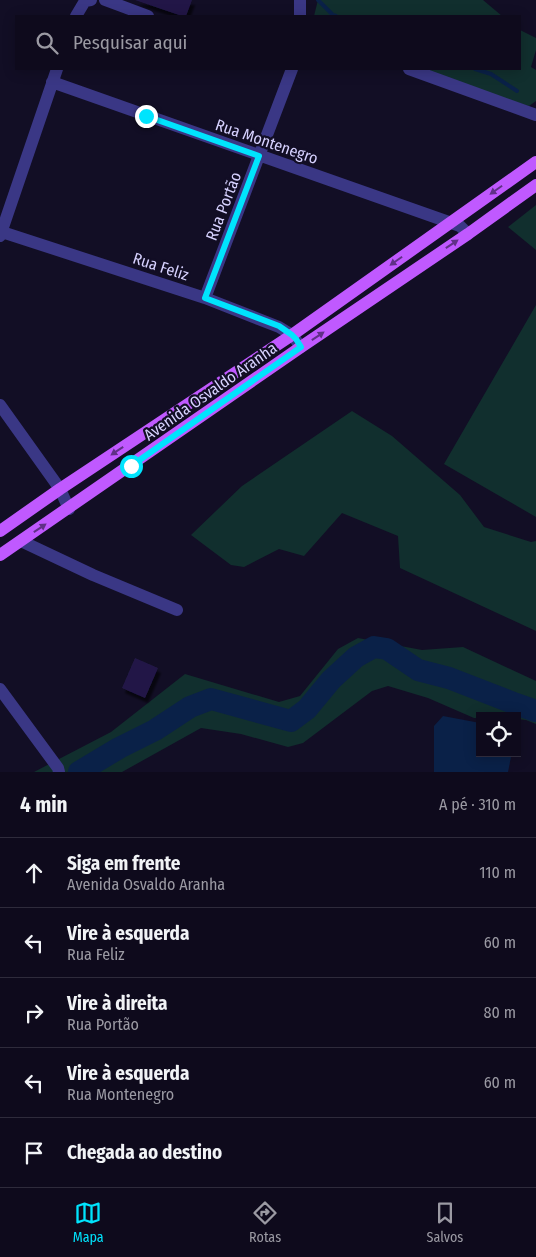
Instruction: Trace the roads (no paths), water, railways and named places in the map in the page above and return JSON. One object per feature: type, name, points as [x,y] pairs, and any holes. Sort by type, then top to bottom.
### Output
[{"type":"main road","name":"Avenida Osvaldo Aranha","points":[[0,531],[292,335],[536,162]]},
{"type":"main road","name":"Avenida Osvaldo Aranha","points":[[0,555],[468,234],[536,185]]},
{"type":"street","points":[[105,0],[145,15]]},
{"type":"street","points":[[300,0],[300,15]]},
{"type":"street","points":[[77,15],[88,1]]},
{"type":"street","points":[[1,234],[57,70]]},
{"type":"street","name":"Rua Portão","points":[[205,298],[292,70]]},
{"type":"street","points":[[412,70],[536,115]]},
{"type":"street","name":"Rua Montenegro","points":[[52,82],[450,222],[460,226],[468,234]]},
{"type":"street","name":"Rua Feliz","points":[[1,234],[205,298],[279,326],[292,335],[301,347]]},
{"type":"street","points":[[0,405],[60,489],[69,509]]},
{"type":"street","points":[[21,541],[94,575],[177,610]]},
{"type":"street","points":[[0,689],[58,768],[59,772]]},
{"type":"water","points":[[443,716],[476,722],[476,757],[511,757],[508,772],[434,772],[434,726]]},
{"type":"waterway","points":[[318,0],[333,15]]},
{"type":"waterway","points":[[478,70],[491,74],[517,91]]},
{"type":"waterway","points":[[79,772],[119,748],[155,730],[190,707],[211,699],[291,721],[307,709],[331,680],[356,657],[374,647],[387,649],[418,670],[449,678],[536,711]]}]
